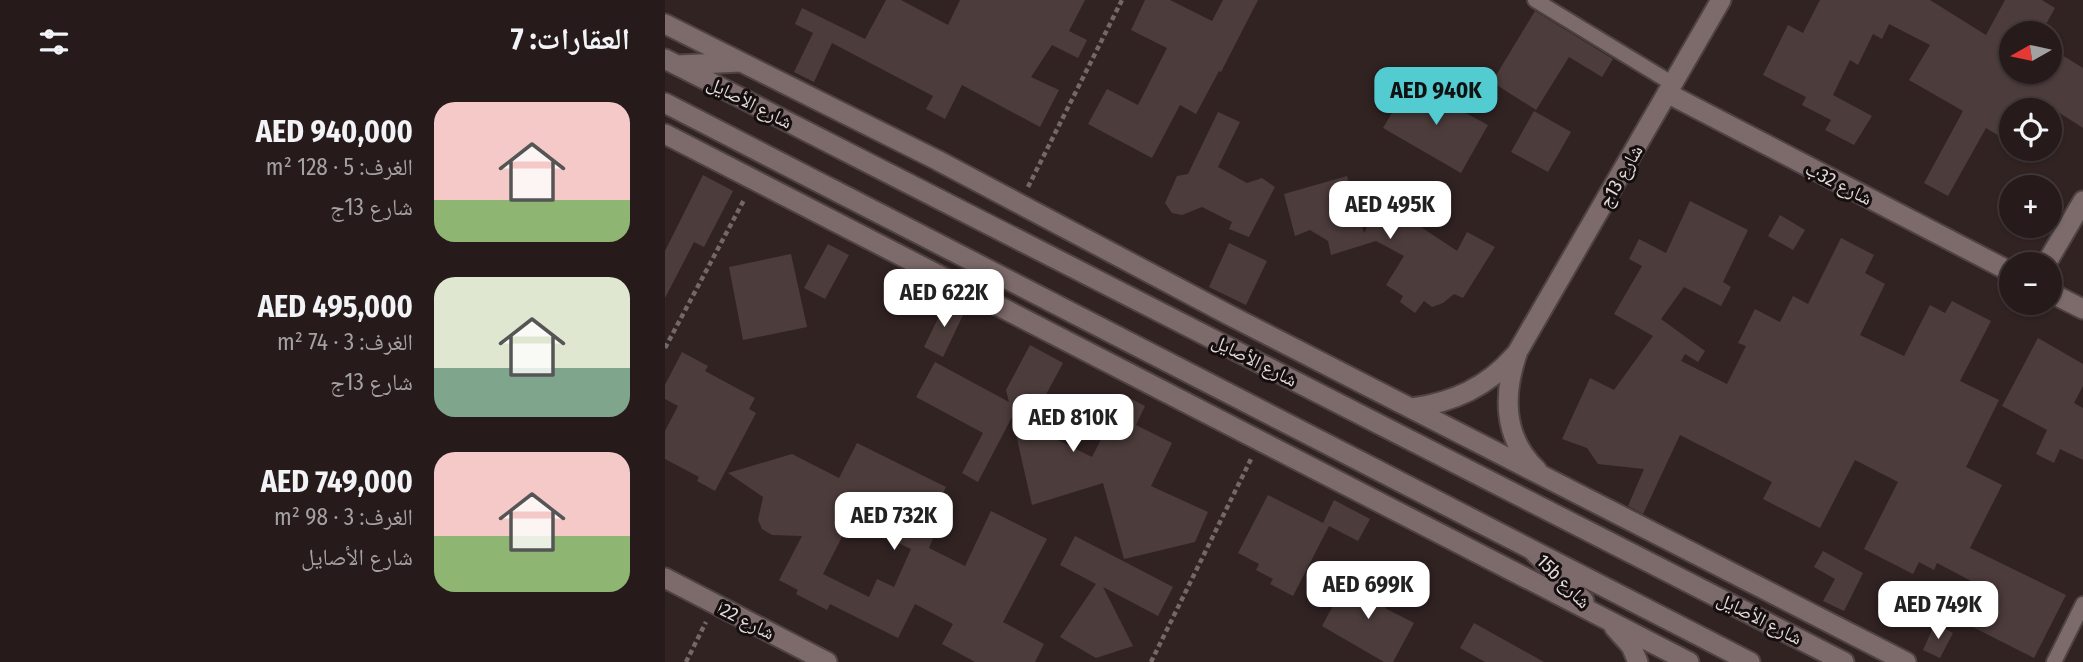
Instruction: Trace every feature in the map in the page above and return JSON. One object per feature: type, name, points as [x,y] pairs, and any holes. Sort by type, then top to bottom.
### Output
[{"type":"street","name":"شارع 13ج","points":[[1412,408],[1436,405],[1481,386],[1501,371],[1518,351],[1721,0]]},
{"type":"street","points":[[665,23],[1906,662]]},
{"type":"street","points":[[671,62],[740,62]]},
{"type":"street","name":"شارع الأصايل","points":[[671,62],[1844,662]]},
{"type":"street","name":"شارع 32ب","points":[[1670,89],[1999,266]]},
{"type":"street","name":"شارع الأصايل","points":[[665,103],[1750,662]]},
{"type":"street","points":[[665,134],[1689,662]]},
{"type":"street","points":[[2053,252],[2083,201]]},
{"type":"street","points":[[2062,298],[2083,309]]},
{"type":"street","name":"شارع 13ج","points":[[1518,351],[1507,391],[1512,431],[1520,449],[1546,478]]},
{"type":"street","name":"15b شارع","points":[[1529,547],[1598,615]]},
{"type":"street","name":"شارع 22ا","points":[[665,578],[827,662]]},
{"type":"street","points":[[1598,615],[1622,635],[1638,662]]},
{"type":"lane","points":[[1535,0],[1670,89]]},
{"type":"lane","points":[[2054,662],[2083,604]]},
{"type":"path","points":[[1019,203],[1122,0]]},
{"type":"path","points":[[665,348],[754,180]]},
{"type":"path","points":[[1151,662],[1260,441]]},
{"type":"path","points":[[686,662],[715,604]]},
{"type":"building","points":[[886,0],[901,0],[948,25],[960,0],[1085,0],[1069,31],[1087,40],[1078,58],[1052,45],[1031,77],[1059,90],[1040,127],[962,85],[945,119],[926,109],[933,96],[832,43],[814,82],[794,72],[813,33],[795,24],[802,8],[865,39]]},
{"type":"building","points":[[1145,0],[1170,0],[1212,21],[1223,0],[1258,0],[1196,114],[1180,105],[1152,158],[1088,124],[1107,89],[1138,105],[1167,48],[1131,30]]},
{"type":"building","points":[[1820,0],[1930,0],[1986,35],[2005,0],[2042,0],[2055,8],[2048,21],[1999,21],[1999,84],[2062,84],[2062,55],[2083,68],[2083,128],[2062,114],[2062,98],[1999,98],[1999,136],[1986,128],[1948,196],[1924,183],[1963,111],[1909,80],[1930,45],[1889,24],[1882,39],[1873,34],[1858,65],[1850,60],[1833,95],[1872,116],[1854,145],[1825,130],[1831,120],[1802,105],[1806,97],[1763,75],[1788,25],[1803,33]]},
{"type":"building","points":[[1535,11],[1613,59],[1602,77],[1569,57],[1536,110],[1492,82]]},
{"type":"building","points":[[1410,83],[1488,125],[1461,173],[1383,128]]},
{"type":"building","points":[[1534,111],[1571,132],[1548,172],[1511,152]]},
{"type":"building","points":[[1218,112],[1240,122],[1218,167],[1247,183],[1262,178],[1275,187],[1249,237],[1229,229],[1232,222],[1202,207],[1182,215],[1172,213],[1165,203],[1177,176],[1188,174]]},
{"type":"building","points":[[703,175],[733,191],[704,247],[694,242],[665,298],[665,251]]},
{"type":"building","points":[[1347,176],[1364,233],[1386,189],[1413,203],[1406,217],[1457,251],[1467,232],[1495,247],[1463,298],[1454,294],[1443,303],[1432,307],[1424,301],[1415,313],[1400,302],[1403,296],[1386,285],[1404,256],[1376,241],[1331,255],[1328,241],[1310,230],[1295,236],[1284,194]]},
{"type":"building","points":[[1690,201],[1748,230],[1723,282],[1731,287],[1721,306],[1684,287],[1661,319],[1705,351],[1698,362],[1685,354],[1681,361],[1727,384],[1746,346],[1738,343],[1755,309],[1780,322],[1793,296],[1808,304],[1841,238],[1874,255],[1865,273],[1885,284],[1860,335],[1904,356],[1930,305],[1945,313],[1952,301],[1991,321],[1960,381],[1999,400],[1966,467],[2002,485],[1970,548],[2066,595],[2034,658],[1953,617],[1971,581],[1937,563],[1934,570],[1919,562],[1913,574],[1864,549],[1898,482],[1855,460],[1820,528],[1763,499],[1772,482],[1680,435],[1643,514],[1628,506],[1644,469],[1598,464],[1587,448],[1562,439],[1590,378],[1614,390],[1653,336],[1614,314],[1642,266],[1629,259],[1639,239],[1666,253]]},
{"type":"building","points":[[1780,215],[1805,230],[1793,250],[1768,236]]},
{"type":"building","points":[[1229,243],[1267,261],[1246,305],[1209,287]]},
{"type":"building","points":[[828,244],[849,255],[825,299],[804,288]]},
{"type":"building","points":[[791,254],[807,327],[743,340],[729,267]]},
{"type":"building","points":[[946,302],[965,311],[943,357],[924,347]]},
{"type":"building","points":[[2038,338],[2083,364],[2083,386],[2074,403],[2083,408],[2083,460],[2060,449],[2054,463],[2036,454],[2047,430],[2002,406]]},
{"type":"building","points":[[1030,345],[1063,363],[1029,426],[1092,457],[1124,395],[1145,406],[1136,425],[1172,443],[1151,486],[1208,512],[1195,542],[1124,559],[1103,483],[1032,505],[1012,417],[978,482],[962,473],[983,433],[916,397],[935,362],[1009,402],[1006,390]]},
{"type":"building","points":[[682,352],[708,366],[705,371],[755,398],[749,409],[756,413],[715,491],[697,481],[699,477],[665,459],[665,431],[678,406],[665,399],[665,385]]},
{"type":"building","points":[[857,443],[946,487],[924,531],[934,536],[929,548],[965,566],[991,511],[1047,539],[1003,622],[1044,644],[1035,662],[975,662],[942,644],[953,624],[915,604],[898,638],[830,604],[827,610],[796,594],[798,590],[779,580],[802,536],[772,535],[762,529],[758,520],[763,497],[728,473],[792,454],[839,478]],"holes":[[[846,529],[864,538],[868,529],[911,549],[894,587],[877,579],[869,597],[823,574]]]},
{"type":"building","points":[[1268,495],[1323,523],[1334,500],[1370,519],[1358,541],[1329,526],[1293,596],[1270,584],[1273,579],[1256,570],[1259,564],[1238,553]]},
{"type":"building","points":[[1075,536],[1173,587],[1158,616],[1103,587],[1133,646],[1096,658],[1060,637],[1096,584],[1060,565]]},
{"type":"building","points":[[1823,551],[1863,573],[1844,611],[1823,601],[1835,579],[1814,567]]},
{"type":"building","points":[[1349,576],[1390,598],[1385,608],[1414,623],[1393,662],[1384,662],[1322,626]]},
{"type":"building","points":[[1474,623],[1544,662],[1485,662],[1460,648]]},
{"type":"building","points":[[1935,623],[1953,633],[1940,658],[1923,650]]}]
